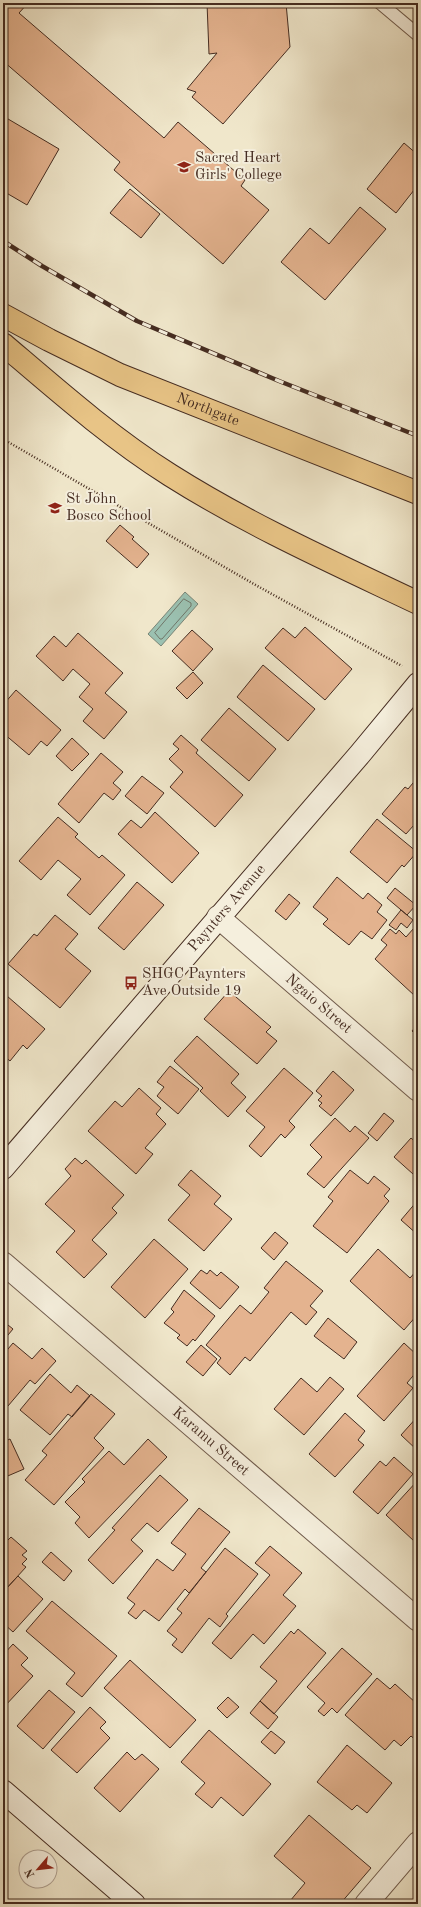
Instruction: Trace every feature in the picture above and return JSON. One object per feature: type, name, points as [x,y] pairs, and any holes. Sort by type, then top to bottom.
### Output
[{"type":"highway","name":"Northgate","points":[[3,315],[49,340],[120,375],[418,493]]},
{"type":"highway","points":[[3,344],[129,448],[169,475],[212,501],[268,530],[418,603]]},
{"type":"street","name":"Paynters Avenue","points":[[3,1168],[418,684]]},
{"type":"street","name":"Ngaio Street","points":[[218,917],[418,1090]]},
{"type":"street","name":"Karamu Street","points":[[3,1263],[418,1620]]},
{"type":"street","points":[[3,1791],[134,1904]]},
{"type":"street","points":[[366,1904],[418,1843]]},
{"type":"lane","points":[[380,3],[418,35]]},
{"type":"path","points":[[3,439],[252,583],[404,667]]},
{"type":"water","points":[[185,592],[198,604],[161,646],[148,634]]},
{"type":"building","points":[[3,3],[28,3],[19,13],[164,138],[178,122],[245,180],[241,186],[269,210],[223,264],[114,170],[120,162],[3,61]]},
{"type":"building","points":[[207,3],[286,3],[290,47],[223,124],[192,97],[196,92],[187,89],[217,53],[209,54]]},
{"type":"building","points":[[3,116],[59,149],[27,205],[3,191]]},
{"type":"building","points":[[404,143],[418,155],[418,185],[396,213],[367,189]]},
{"type":"building","points":[[130,189],[160,214],[141,238],[110,213]]},
{"type":"building","points":[[360,207],[386,229],[325,300],[281,262],[310,228],[329,244]]},
{"type":"building","points":[[120,525],[134,537],[132,539],[149,554],[137,568],[106,541]]},
{"type":"building","points":[[305,627],[352,669],[325,700],[265,648],[283,628],[295,638]]},
{"type":"building","points":[[192,630],[213,649],[193,671],[172,651]]},
{"type":"building","points":[[78,633],[123,673],[105,693],[127,712],[104,739],[83,721],[93,709],[79,697],[90,684],[73,669],[63,681],[36,656],[54,636],[66,647]]},
{"type":"building","points":[[263,665],[315,709],[288,741],[237,697]]},
{"type":"building","points":[[193,672],[203,683],[187,699],[176,688]]},
{"type":"building","points":[[16,690],[61,730],[47,746],[41,741],[29,755],[3,733],[3,705]]},
{"type":"building","points":[[229,708],[276,749],[249,781],[201,740]]},
{"type":"building","points":[[181,735],[198,750],[196,753],[243,795],[215,827],[170,787],[183,772],[169,759],[179,749],[173,744]]},
{"type":"building","points":[[72,738],[89,754],[72,771],[56,756]]},
{"type":"building","points":[[101,753],[123,772],[113,783],[121,790],[113,800],[104,793],[79,823],[58,804]]},
{"type":"building","points":[[142,776],[164,793],[147,814],[125,796]]},
{"type":"building","points":[[418,777],[418,829],[414,825],[406,834],[382,814],[405,787],[408,789]]},
{"type":"building","points":[[155,812],[199,853],[172,883],[118,834],[131,820],[141,828]]},
{"type":"building","points":[[58,817],[78,834],[75,837],[99,858],[102,855],[125,875],[90,915],[67,895],[81,879],[58,860],[41,880],[19,861]]},
{"type":"building","points":[[377,819],[417,852],[404,867],[402,865],[387,883],[350,852]]},
{"type":"building","points":[[337,877],[363,899],[368,893],[382,905],[377,912],[387,920],[372,939],[361,931],[349,945],[323,924],[328,919],[313,907]]},
{"type":"building","points":[[137,882],[164,905],[124,950],[98,928]]},
{"type":"building","points":[[395,888],[416,905],[407,915],[387,898]]},
{"type":"building","points":[[289,894],[300,903],[286,920],[275,911]]},
{"type":"building","points":[[401,910],[413,920],[407,928],[401,923],[396,930],[389,925]]},
{"type":"building","points":[[55,915],[78,934],[65,949],[91,971],[60,1008],[8,964],[34,934],[37,936]]},
{"type":"building","points":[[414,928],[418,932],[418,993],[415,996],[375,959],[387,945],[381,940],[390,929],[396,934],[399,930],[406,937]]},
{"type":"building","points":[[229,991],[271,1027],[266,1032],[277,1041],[257,1064],[204,1019]]},
{"type":"building","points":[[7,996],[45,1029],[27,1049],[23,1045],[10,1061],[3,1055],[3,1001]]},
{"type":"building","points":[[418,1024],[418,1037],[412,1031]]},
{"type":"building","points":[[197,1036],[239,1074],[231,1083],[246,1097],[228,1117],[200,1091],[203,1088],[174,1061]]},
{"type":"building","points":[[170,1066],[199,1089],[178,1114],[157,1096],[164,1087],[157,1082]]},
{"type":"building","points":[[284,1068],[313,1093],[289,1121],[295,1127],[285,1138],[281,1134],[261,1157],[249,1146],[265,1127],[246,1111]]},
{"type":"building","points":[[333,1071],[354,1090],[331,1116],[319,1106],[322,1103],[318,1100],[322,1096],[316,1091]]},
{"type":"building","points":[[139,1088],[161,1108],[156,1114],[166,1124],[145,1148],[153,1154],[136,1174],[88,1131],[115,1101],[122,1107]]},
{"type":"building","points":[[384,1113],[394,1121],[377,1141],[368,1133]]},
{"type":"building","points":[[335,1118],[350,1132],[355,1126],[369,1138],[324,1188],[307,1174],[322,1157],[310,1145]]},
{"type":"building","points":[[411,1138],[418,1144],[418,1168],[413,1174],[394,1157]]},
{"type":"building","points":[[75,1158],[82,1164],[86,1160],[124,1195],[112,1208],[117,1213],[92,1240],[107,1254],[84,1278],[56,1252],[75,1231],[45,1204],[71,1176],[65,1169]]},
{"type":"building","points":[[191,1170],[221,1196],[214,1204],[232,1219],[204,1251],[168,1220],[190,1195],[178,1185]]},
{"type":"building","points":[[350,1170],[368,1184],[374,1176],[390,1189],[384,1196],[389,1201],[347,1253],[313,1226],[333,1201],[328,1197]]},
{"type":"building","points":[[418,1200],[418,1235],[401,1220]]},
{"type":"building","points":[[275,1232],[288,1243],[274,1260],[261,1248]]},
{"type":"building","points":[[154,1239],[188,1269],[145,1318],[111,1287]]},
{"type":"building","points":[[378,1249],[410,1278],[418,1269],[418,1314],[404,1330],[350,1281]]},
{"type":"building","points":[[286,1261],[323,1291],[310,1306],[317,1312],[306,1325],[291,1312],[250,1361],[245,1357],[230,1375],[217,1363],[221,1358],[206,1345],[240,1305],[251,1314],[269,1292],[264,1288]]},
{"type":"building","points":[[201,1270],[207,1274],[210,1270],[217,1276],[221,1272],[239,1287],[220,1309],[190,1283]]},
{"type":"building","points":[[184,1290],[215,1316],[195,1341],[193,1339],[187,1346],[177,1338],[180,1335],[164,1323],[174,1312],[171,1309]]},
{"type":"building","points":[[328,1318],[357,1342],[344,1359],[314,1336]]},
{"type":"building","points":[[3,1321],[13,1329],[3,1341]]},
{"type":"building","points":[[13,1343],[32,1359],[42,1348],[56,1361],[35,1384],[30,1380],[8,1406],[3,1402],[3,1355]]},
{"type":"building","points":[[404,1343],[418,1356],[418,1370],[407,1383],[413,1388],[384,1421],[357,1396]]},
{"type":"building","points":[[201,1345],[217,1359],[203,1376],[186,1362]]},
{"type":"building","points":[[50,1374],[71,1393],[77,1385],[90,1396],[72,1417],[68,1414],[50,1435],[20,1410]]},
{"type":"building","points":[[330,1377],[344,1389],[304,1435],[274,1409],[301,1378],[317,1392]]},
{"type":"building","points":[[91,1394],[115,1414],[94,1438],[104,1448],[54,1505],[25,1480],[47,1455],[42,1451]]},
{"type":"building","points":[[345,1413],[365,1431],[358,1440],[364,1445],[335,1477],[309,1454]]},
{"type":"building","points":[[418,1416],[418,1451],[401,1435]]},
{"type":"building","points":[[10,1439],[24,1469],[3,1478],[3,1442]]},
{"type":"building","points":[[148,1439],[167,1457],[89,1538],[75,1523],[80,1517],[65,1502],[85,1482],[82,1479],[109,1451],[124,1465]]},
{"type":"building","points":[[394,1457],[413,1474],[378,1514],[353,1492],[380,1461],[386,1466]]},
{"type":"building","points":[[160,1475],[188,1500],[158,1532],[147,1523],[131,1540],[143,1551],[113,1584],[88,1560],[115,1530],[112,1528]]},
{"type":"building","points":[[418,1480],[418,1537],[414,1541],[386,1515]]},
{"type":"building","points":[[199,1508],[230,1532],[201,1568],[206,1572],[189,1593],[185,1589],[159,1621],[144,1610],[136,1619],[128,1613],[135,1604],[127,1598],[157,1559],[173,1571],[186,1554],[171,1543]]},
{"type":"building","points":[[11,1537],[27,1551],[22,1555],[27,1559],[22,1564],[26,1567],[6,1589],[3,1587],[3,1545]]},
{"type":"building","points":[[270,1546],[302,1573],[283,1595],[296,1606],[264,1644],[253,1634],[231,1659],[212,1643],[270,1575],[255,1563]]},
{"type":"building","points":[[225,1548],[258,1574],[226,1614],[228,1616],[220,1627],[209,1618],[182,1653],[172,1645],[177,1639],[167,1631],[182,1613],[177,1609]]},
{"type":"building","points":[[51,1552],[72,1571],[64,1581],[42,1562]]},
{"type":"building","points":[[18,1576],[43,1599],[13,1632],[3,1623],[3,1592]]},
{"type":"building","points":[[52,1601],[117,1656],[82,1697],[66,1684],[75,1673],[26,1631]]},
{"type":"building","points":[[298,1629],[326,1653],[274,1714],[260,1701],[277,1681],[260,1667],[291,1631],[294,1634]]},
{"type":"building","points":[[13,1644],[28,1658],[21,1665],[33,1676],[3,1708],[3,1655]]},
{"type":"building","points":[[342,1648],[372,1674],[337,1713],[332,1708],[324,1716],[318,1711],[325,1703],[307,1687]]},
{"type":"building","points":[[130,1660],[196,1720],[170,1748],[104,1688]]},
{"type":"building","points":[[377,1678],[390,1689],[395,1684],[416,1703],[418,1700],[418,1742],[411,1736],[401,1746],[394,1740],[385,1750],[345,1715]]},
{"type":"building","points":[[49,1690],[75,1712],[43,1749],[17,1726]]},
{"type":"building","points":[[228,1697],[239,1707],[227,1718],[217,1708]]},
{"type":"building","points":[[260,1701],[278,1717],[268,1729],[250,1713]]},
{"type":"building","points":[[90,1707],[106,1722],[100,1728],[110,1738],[77,1773],[51,1750]]},
{"type":"building","points":[[209,1730],[271,1784],[243,1816],[221,1797],[212,1808],[195,1794],[205,1783],[181,1762]]},
{"type":"building","points":[[271,1731],[285,1742],[275,1754],[261,1742]]},
{"type":"building","points":[[347,1745],[392,1783],[367,1813],[357,1805],[352,1810],[317,1782]]},
{"type":"building","points":[[127,1752],[135,1760],[142,1754],[159,1769],[120,1812],[94,1788]]},
{"type":"building","points":[[309,1815],[371,1868],[340,1904],[294,1904],[290,1901],[305,1883],[274,1856]]},
{"type":"railway","points":[[3,241],[42,266],[137,321],[279,381],[418,436]]},
{"type":"place","name":"Sacred Heart Girls' College","points":[[184,167]]},
{"type":"place","name":"St John Bosco School","points":[[55,508]]},
{"type":"place","name":"SHGC Paynters Ave Outside 19","points":[[131,983]]}]
